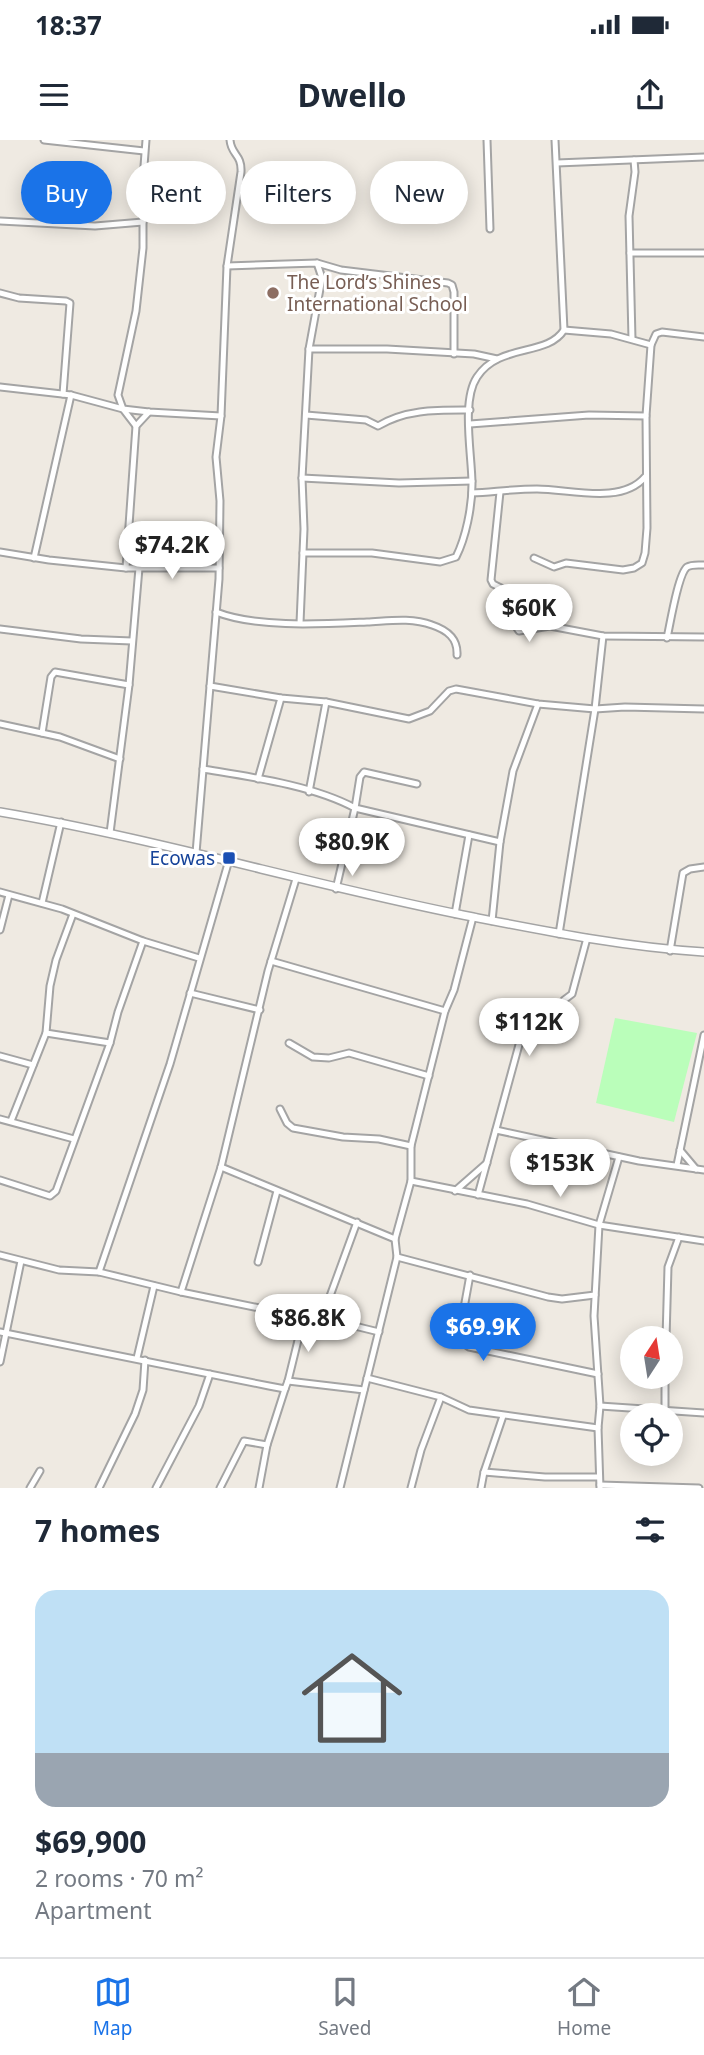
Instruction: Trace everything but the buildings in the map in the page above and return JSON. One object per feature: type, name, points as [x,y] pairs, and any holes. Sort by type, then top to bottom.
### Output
[{"type":"street","points":[[44,140],[144,151]]},
{"type":"street","points":[[144,161],[146,140]]},
{"type":"street","points":[[197,853],[219,568],[220,501],[216,466],[221,416],[227,266],[241,172],[241,160],[232,150],[230,140]]},
{"type":"street","points":[[487,140],[490,229]]},
{"type":"street","points":[[555,140],[564,330]]},
{"type":"street","points":[[557,163],[704,157]]},
{"type":"street","points":[[632,339],[629,216],[634,160]]},
{"type":"street","points":[[0,221],[95,226],[126,223]]},
{"type":"street","points":[[136,426],[118,395],[136,311],[143,224]]},
{"type":"street","points":[[631,253],[704,253]]},
{"type":"street","points":[[227,266],[317,263],[341,270],[452,285],[454,354]]},
{"type":"street","points":[[300,623],[302,478],[309,349],[322,278],[317,263]]},
{"type":"street","points":[[0,293],[19,298],[70,303],[67,394],[34,558]]},
{"type":"street","points":[[303,553],[372,553],[440,562],[456,557],[472,493],[470,410],[472,388],[477,376],[497,359],[548,344],[564,330],[611,334],[652,345]]},
{"type":"street","points":[[534,558],[554,567],[566,563],[623,570],[642,563],[645,553],[646,416],[652,345],[656,334],[662,332],[704,337]]},
{"type":"street","points":[[309,349],[387,349],[484,354],[497,359]]},
{"type":"street","points":[[0,387],[67,394],[124,409],[221,416]]},
{"type":"street","points":[[100,402],[118,395]]},
{"type":"street","points":[[306,415],[366,420],[375,426],[411,412],[470,410]]},
{"type":"street","points":[[126,568],[136,426],[149,412]]},
{"type":"street","points":[[470,424],[589,415],[646,416]]},
{"type":"street","points":[[472,493],[535,489],[607,492],[637,486],[646,476]]},
{"type":"street","points":[[302,478],[399,483],[428,480],[472,481]]},
{"type":"street","points":[[637,486],[646,492]]},
{"type":"street","points":[[500,492],[491,580],[501,588],[515,627],[525,631],[550,626],[603,636],[704,637]]},
{"type":"street","points":[[0,552],[126,568],[219,568]]},
{"type":"street","points":[[667,638],[684,571],[692,565],[704,565]]},
{"type":"street","points":[[110,833],[129,685],[139,568]]},
{"type":"street","points":[[216,612],[238,619],[300,623],[402,620],[430,624],[454,638],[458,644],[457,655]]},
{"type":"street","points":[[0,629],[132,642]]},
{"type":"street","points":[[559,935],[595,709],[603,636]]},
{"type":"street","points":[[42,733],[51,677],[55,672],[129,685]]},
{"type":"street","points":[[210,686],[281,698],[326,702],[409,719],[430,711],[452,690],[538,704],[595,709],[661,706],[704,709]]},
{"type":"street","points":[[258,779],[281,698]]},
{"type":"street","points":[[309,792],[326,702]]},
{"type":"street","points":[[492,921],[500,842],[513,771],[538,704]]},
{"type":"street","points":[[0,724],[71,740],[120,759]]},
{"type":"street","points":[[203,769],[258,779],[344,801],[355,808],[500,842]]},
{"type":"street","points":[[336,889],[360,777],[364,772],[417,785]]},
{"type":"street","points":[[0,812],[61,822],[229,860],[336,889],[559,935],[670,951],[704,953]]},
{"type":"street","points":[[42,903],[61,822]]},
{"type":"street","points":[[455,914],[469,835]]},
{"type":"street","points":[[99,1272],[170,1064],[229,860]]},
{"type":"street","points":[[670,951],[683,873],[704,867]]},
{"type":"street","points":[[181,1292],[221,1167],[271,961],[296,879]]},
{"type":"street","points":[[0,892],[42,903],[143,941],[199,958]]},
{"type":"street","points":[[0,930],[9,894]]},
{"type":"street","points":[[11,1121],[46,1033],[50,986],[56,960],[73,914]]},
{"type":"street","points":[[340,1488],[397,1257],[395,1239],[411,1181],[411,1146],[445,1011],[454,990],[473,917]]},
{"type":"street","points":[[478,1195],[523,1031],[527,1026],[554,1016],[564,1000],[572,994],[587,938]]},
{"type":"street","points":[[0,1180],[54,1195],[110,1043],[143,941]]},
{"type":"street","points":[[271,961],[445,1011]]},
{"type":"street","points":[[190,993],[260,1010]]},
{"type":"street","points":[[46,1033],[110,1043]]},
{"type":"street","points":[[677,1166],[704,1035]]},
{"type":"street","points":[[289,1043],[313,1057],[329,1058],[349,1053],[429,1076]]},
{"type":"street","points":[[0,1056],[33,1065]]},
{"type":"street","points":[[280,1110],[293,1128],[343,1138],[379,1139],[411,1146]]},
{"type":"street","points":[[0,1119],[74,1139]]},
{"type":"street","points":[[496,1130],[619,1157],[704,1170]]},
{"type":"street","points":[[680,1150],[696,1169]]},
{"type":"street","points":[[619,1157],[599,1225],[594,1316],[600,1406],[600,1487],[699,1488]]},
{"type":"street","points":[[455,1191],[487,1163]]},
{"type":"street","points":[[221,1167],[395,1239]]},
{"type":"street","points":[[411,1181],[527,1204],[599,1225],[704,1241]]},
{"type":"street","points":[[257,1262],[277,1191]]},
{"type":"street","points":[[258,1488],[267,1445],[288,1381],[300,1332],[320,1319],[357,1222]]},
{"type":"street","points":[[666,1326],[667,1273],[669,1260],[679,1237]]},
{"type":"street","points":[[0,1255],[59,1270],[99,1272],[181,1292],[379,1332]]},
{"type":"street","points":[[397,1257],[548,1297],[562,1299],[595,1296]]},
{"type":"street","points":[[0,1362],[3,1333],[21,1261]]},
{"type":"street","points":[[470,1275],[460,1330],[461,1342],[469,1347],[597,1374]]},
{"type":"street","points":[[137,1358],[154,1286]]},
{"type":"street","points":[[3,1333],[285,1389]]},
{"type":"street","points":[[99,1488],[135,1414],[143,1390],[145,1360]]},
{"type":"street","points":[[156,1488],[199,1406],[210,1374]]},
{"type":"street","points":[[367,1378],[441,1397],[469,1410],[598,1428]]},
{"type":"street","points":[[288,1381],[364,1390]]},
{"type":"street","points":[[411,1488],[421,1450],[441,1397]]},
{"type":"street","points":[[600,1406],[620,1407]]},
{"type":"street","points":[[683,1411],[704,1413]]},
{"type":"street","points":[[481,1488],[503,1416]]},
{"type":"street","points":[[220,1488],[244,1441],[267,1445]]},
{"type":"street","points":[[30,1488],[40,1471]]},
{"type":"street","points":[[484,1472],[545,1477],[598,1477]]},
{"type":"green space","points":[[615,1018],[697,1033],[674,1122],[596,1103]]},
{"type":"place","name":"The Lord’s Shines International School","points":[[273,293]]},
{"type":"place","name":"Ecowas","points":[[229,858]]}]
